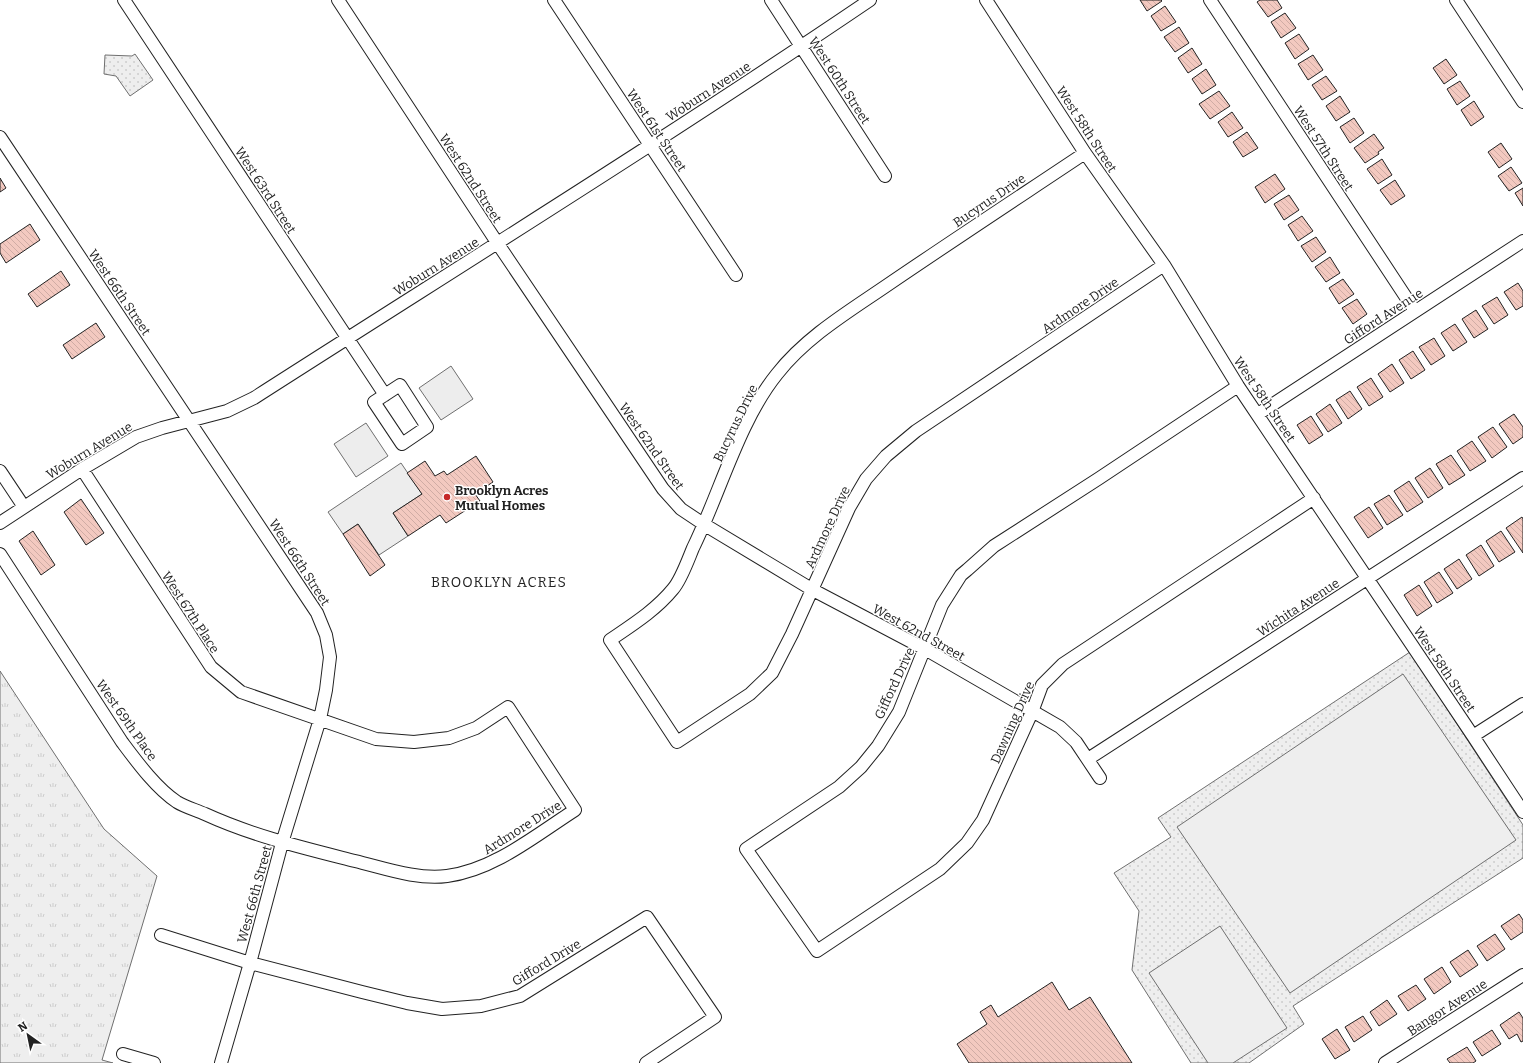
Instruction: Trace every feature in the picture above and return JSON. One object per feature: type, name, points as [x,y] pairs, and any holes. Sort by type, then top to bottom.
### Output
[{"type":"street","name":"West 63rd Street","points":[[124,0],[385,395]]},
{"type":"street","name":"West 62nd Street","points":[[338,0],[498,244],[663,489],[681,509],[705,526],[813,590],[925,649],[1060,727],[1076,742],[1100,778]]},
{"type":"street","name":"West 61st Street","points":[[554,0],[736,275]]},
{"type":"street","name":"West 60th Street","points":[[771,0],[885,176]]},
{"type":"street","name":"Woburn Avenue","points":[[0,523],[82,469],[136,437],[189,420],[227,411],[254,398],[498,244],[870,0]]},
{"type":"street","name":"West 58th Street","points":[[986,0],[1085,153],[1164,266],[1238,386],[1368,578],[1523,812]]},
{"type":"street","name":"West 57th Street","points":[[1210,0],[1415,311]]},
{"type":"street","points":[[1456,0],[1523,102]]},
{"type":"street","name":"West 66th Street","points":[[0,137],[317,613],[326,635],[330,657],[326,690],[320,719],[282,843],[250,963],[221,1063]]},
{"type":"street","name":"Bucyrus Drive","points":[[645,694],[610,640],[648,613],[674,589],[705,526],[740,439],[756,405],[777,374],[809,341],[926,259],[1085,153]]},
{"type":"street","name":"Gifford Avenue","points":[[1258,414],[1523,241]]},
{"type":"street","name":"Ardmore Drive","points":[[645,694],[676,742],[750,694],[772,673],[813,590],[849,508],[866,479],[886,456],[916,431],[1164,266]]},
{"type":"street","points":[[400,385],[427,427],[402,444],[374,402],[385,395],[400,385]]},
{"type":"street","name":"Gifford Drive","points":[[781,899],[746,850],[838,787],[862,767],[878,746],[899,712],[942,605],[961,575],[994,546],[1238,386]]},
{"type":"street","name":"West 67th Place","points":[[82,469],[210,667],[241,692],[320,719]]},
{"type":"street","points":[[0,471],[24,507]]},
{"type":"street","name":"Wichita Avenue","points":[[1088,759],[1523,478]]},
{"type":"street","name":"Dawning Drive","points":[[781,899],[817,951],[940,868],[967,844],[983,820],[1032,712],[1042,685],[1062,664],[1314,498]]},
{"type":"street","name":"West 69th Place","points":[[0,554],[122,742],[139,765],[158,785],[177,802],[226,824],[282,843]]},
{"type":"street","points":[[1473,736],[1523,704]]},
{"type":"street","name":"Ardmore Drive","points":[[282,843],[413,875],[447,876],[486,866],[507,855],[575,810],[508,708],[476,728],[449,738],[414,742],[376,739],[320,719]]},
{"type":"street","name":"Gifford Drive","points":[[250,963],[407,1003],[442,1009],[481,1006],[520,996],[647,916],[680,968],[715,1017],[646,1063]]},
{"type":"street","points":[[161,935],[250,963]]},
{"type":"street","name":"Bangor Avenue","points":[[1385,1063],[1523,975]]},
{"type":"street","points":[[123,1054],[154,1063]]},
{"type":"green space","points":[[135,54],[153,80],[130,96],[116,76],[104,74],[105,55],[132,56]]},
{"type":"green space","points":[[1410,652],[1523,825],[1523,858],[1293,1006],[1304,1024],[1249,1063],[1191,1063],[1132,970],[1139,911],[1114,873],[1171,837],[1158,818]]},
{"type":"green space","points":[[0,671],[104,829],[157,876],[102,1060],[113,1063],[0,1063]]},
{"type":"green space","points":[[1403,674],[1516,840],[1290,993],[1177,827]]},
{"type":"green space","points":[[1220,926],[1287,1028],[1233,1063],[1208,1063],[1149,973]]},
{"type":"shaded area","points":[[451,366],[473,399],[441,420],[419,388]]},
{"type":"shaded area","points":[[366,423],[388,456],[356,477],[334,444]]},
{"type":"shaded area","points":[[401,463],[422,494],[393,513],[408,536],[379,555],[358,524],[343,534],[328,512]]},
{"type":"building","points":[[1140,0],[1161,0],[1162,1],[1147,11]]},
{"type":"building","points":[[1260,0],[1277,0],[1282,8],[1268,17],[1257,2]]},
{"type":"building","points":[[1165,6],[1176,22],[1161,31],[1151,16]]},
{"type":"building","points":[[1285,13],[1296,28],[1281,38],[1271,22]]},
{"type":"building","points":[[1179,27],[1189,43],[1175,52],[1164,37]]},
{"type":"building","points":[[1299,34],[1309,49],[1295,59],[1285,43]]},
{"type":"building","points":[[1192,48],[1202,64],[1188,73],[1178,58]]},
{"type":"building","points":[[1313,55],[1323,70],[1308,80],[1298,64]]},
{"type":"building","points":[[1446,59],[1457,75],[1444,84],[1433,68]]},
{"type":"building","points":[[1206,69],[1216,85],[1202,94],[1192,79]]},
{"type":"building","points":[[1326,76],[1337,91],[1322,100],[1312,85]]},
{"type":"building","points":[[1460,81],[1470,96],[1457,105],[1447,89]]},
{"type":"building","points":[[1219,91],[1230,106],[1210,119],[1199,104]]},
{"type":"building","points":[[1340,96],[1350,112],[1336,121],[1326,106]]},
{"type":"building","points":[[1474,101],[1484,117],[1471,126],[1461,110]]},
{"type":"building","points":[[1232,112],[1243,128],[1228,137],[1218,122]]},
{"type":"building","points":[[1354,118],[1364,133],[1350,143],[1340,127]]},
{"type":"building","points":[[1247,132],[1258,148],[1243,157],[1233,142]]},
{"type":"building","points":[[1374,134],[1384,148],[1378,152],[1379,154],[1365,163],[1354,148]]},
{"type":"building","points":[[1501,143],[1512,159],[1499,168],[1488,152]]},
{"type":"building","points":[[1382,159],[1392,175],[1378,184],[1367,169]]},
{"type":"building","points":[[1511,167],[1522,183],[1509,191],[1498,176]]},
{"type":"building","points":[[1275,174],[1285,189],[1265,203],[1255,187]]},
{"type":"building","points":[[0,178],[6,188],[0,192]]},
{"type":"building","points":[[1395,180],[1405,196],[1391,205],[1380,190]]},
{"type":"building","points":[[1523,188],[1523,206],[1515,193]]},
{"type":"building","points":[[1289,195],[1299,210],[1284,220],[1274,204]]},
{"type":"building","points":[[1302,216],[1313,231],[1298,241],[1288,225]]},
{"type":"building","points":[[30,224],[40,240],[6,263],[0,253],[0,244]]},
{"type":"building","points":[[1316,237],[1326,252],[1312,262],[1301,246]]},
{"type":"building","points":[[1330,257],[1340,273],[1326,282],[1315,267]]},
{"type":"building","points":[[61,271],[70,285],[37,307],[28,294]]},
{"type":"building","points":[[1343,279],[1354,294],[1339,304],[1329,288]]},
{"type":"building","points":[[1518,283],[1523,291],[1523,306],[1516,310],[1504,292]]},
{"type":"building","points":[[1497,297],[1508,315],[1494,324],[1482,306]]},
{"type":"building","points":[[1357,299],[1367,314],[1353,324],[1342,308]]},
{"type":"building","points":[[1476,310],[1488,329],[1474,338],[1462,319]]},
{"type":"building","points":[[96,323],[105,337],[72,359],[63,345]]},
{"type":"building","points":[[1455,324],[1467,342],[1453,351],[1441,333]]},
{"type":"building","points":[[1434,338],[1445,356],[1431,365],[1419,347]]},
{"type":"building","points":[[1413,351],[1425,370],[1411,379],[1399,360]]},
{"type":"building","points":[[1392,364],[1404,383],[1390,392],[1378,374]]},
{"type":"building","points":[[1371,378],[1383,397],[1369,406],[1357,387]]},
{"type":"building","points":[[1350,391],[1362,409],[1348,419],[1336,400]]},
{"type":"building","points":[[1330,404],[1342,423],[1328,432],[1316,414]]},
{"type":"building","points":[[1514,414],[1523,427],[1523,437],[1513,444],[1499,424]]},
{"type":"building","points":[[1311,416],[1323,435],[1309,444],[1297,425]]},
{"type":"building","points":[[1493,427],[1507,447],[1492,458],[1478,437]]},
{"type":"building","points":[[1472,441],[1486,461],[1470,471],[1457,451]]},
{"type":"building","points":[[1451,455],[1465,475],[1449,485],[1436,464]]},
{"type":"building","name":"Brooklyn Acres Mutual Homes","points":[[476,456],[493,482],[475,494],[480,501],[446,523],[440,515],[408,536],[393,513],[422,494],[407,473],[425,461],[435,476],[444,471],[447,475]]},
{"type":"building","points":[[1430,468],[1443,488],[1428,498],[1415,478]]},
{"type":"building","points":[[1409,481],[1423,502],[1407,512],[1394,491]]},
{"type":"building","points":[[1389,495],[1403,515],[1387,525],[1374,504]]},
{"type":"building","points":[[81,499],[104,533],[86,545],[64,512]]},
{"type":"building","points":[[1369,507],[1383,528],[1368,538],[1354,517]]},
{"type":"building","points":[[1522,517],[1523,519],[1523,553],[1506,528]]},
{"type":"building","points":[[358,524],[385,565],[370,576],[343,534]]},
{"type":"building","points":[[33,531],[55,565],[41,575],[19,541]]},
{"type":"building","points":[[1501,531],[1515,552],[1499,562],[1486,541]]},
{"type":"building","points":[[1481,545],[1494,566],[1479,576],[1466,555]]},
{"type":"building","points":[[1459,559],[1472,579],[1457,589],[1444,569]]},
{"type":"building","points":[[1439,572],[1453,593],[1437,603],[1424,582]]},
{"type":"building","points":[[1419,585],[1432,606],[1417,616],[1404,595]]},
{"type":"building","points":[[1519,914],[1523,920],[1523,932],[1511,940],[1501,926]]},
{"type":"building","points":[[1495,934],[1505,949],[1487,961],[1477,946]]},
{"type":"building","points":[[1468,950],[1478,965],[1460,977],[1450,962]]},
{"type":"building","points":[[1442,967],[1451,982],[1434,994],[1424,979]]},
{"type":"building","points":[[1052,982],[1069,1010],[1090,997],[1132,1063],[969,1063],[957,1044],[987,1024],[980,1012],[991,1005],[998,1017]]},
{"type":"building","points":[[1416,985],[1426,999],[1408,1011],[1398,996]]},
{"type":"building","points":[[1387,1000],[1397,1014],[1379,1026],[1370,1012]]},
{"type":"building","points":[[1519,1012],[1523,1018],[1523,1041],[1521,1042],[1517,1034],[1509,1039],[1500,1025]]},
{"type":"building","points":[[1363,1016],[1372,1030],[1354,1042],[1345,1027]]},
{"type":"building","points":[[1337,1029],[1350,1050],[1335,1059],[1322,1039]]},
{"type":"building","points":[[1492,1030],[1501,1044],[1482,1056],[1473,1042]]},
{"type":"building","points":[[1467,1047],[1476,1061],[1473,1063],[1450,1063],[1447,1059]]},
{"type":"place","name":"Brooklyn Acres Mutual Homes","points":[[447,497]]},
{"type":"district","name":"BROOKLYN ACRES","points":[[499,582]]}]
